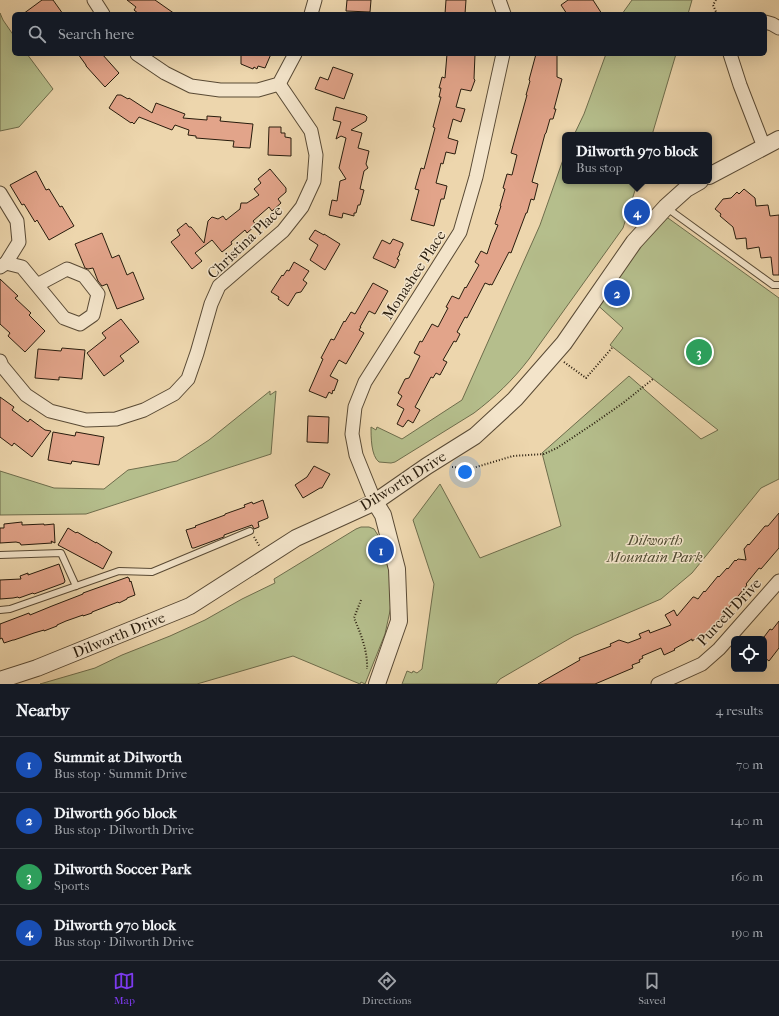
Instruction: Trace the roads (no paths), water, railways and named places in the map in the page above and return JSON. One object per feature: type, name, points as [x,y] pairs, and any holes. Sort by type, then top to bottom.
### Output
[{"type":"street","points":[[94,0],[102,12]]},
{"type":"street","points":[[312,12],[315,0]]},
{"type":"street","points":[[499,0],[503,12]]},
{"type":"street","points":[[767,23],[779,28]]},
{"type":"street","points":[[140,56],[165,73],[191,86],[220,90],[258,90],[279,84],[294,56]]},
{"type":"street","name":"Monashee Place","points":[[375,502],[356,455],[352,434],[355,407],[365,382],[460,232],[476,177],[503,56]]},
{"type":"street","points":[[731,56],[764,147]]},
{"type":"street","name":"Christina Place","points":[[0,361],[2,366],[26,395],[50,411],[86,420],[116,419],[123,417],[144,410],[174,394],[188,379],[197,353],[210,304],[219,286],[283,231],[302,207],[314,182],[316,155],[311,130],[279,84]]},
{"type":"street","points":[[712,174],[779,139]]},
{"type":"street","name":"Dilworth Drive","points":[[0,680],[37,668],[190,606],[296,538],[375,502],[427,466],[476,436],[515,399],[564,343],[634,242],[666,207],[686,189],[695,184]]},
{"type":"street","points":[[0,193],[16,221],[19,242],[3,265],[22,267],[64,318],[80,324],[93,315],[98,294],[84,276],[67,269],[37,285]]},
{"type":"street","points":[[372,679],[399,621],[397,569],[384,515],[375,502]]},
{"type":"street","name":"Purcell Drive","points":[[658,684],[702,664],[719,649],[779,581]]},
{"type":"lane","points":[[666,207],[773,285],[779,285]]},
{"type":"lane","points":[[0,610],[10,610],[119,571],[152,572],[250,531]]},
{"type":"lane","points":[[0,556],[61,553],[76,586]]},
{"type":"place","name":"Dilworth 970 block","points":[[637,212]]},
{"type":"place","name":"Dilworth 960 block","points":[[617,293]]},
{"type":"place","name":"Dilworth Soccer Park","points":[[699,352]]},
{"type":"place","name":"Summit at Dilworth","points":[[381,550]]},
{"type":"park label","name":"Dilworth Mountain Park","points":[[655,548]]}]
